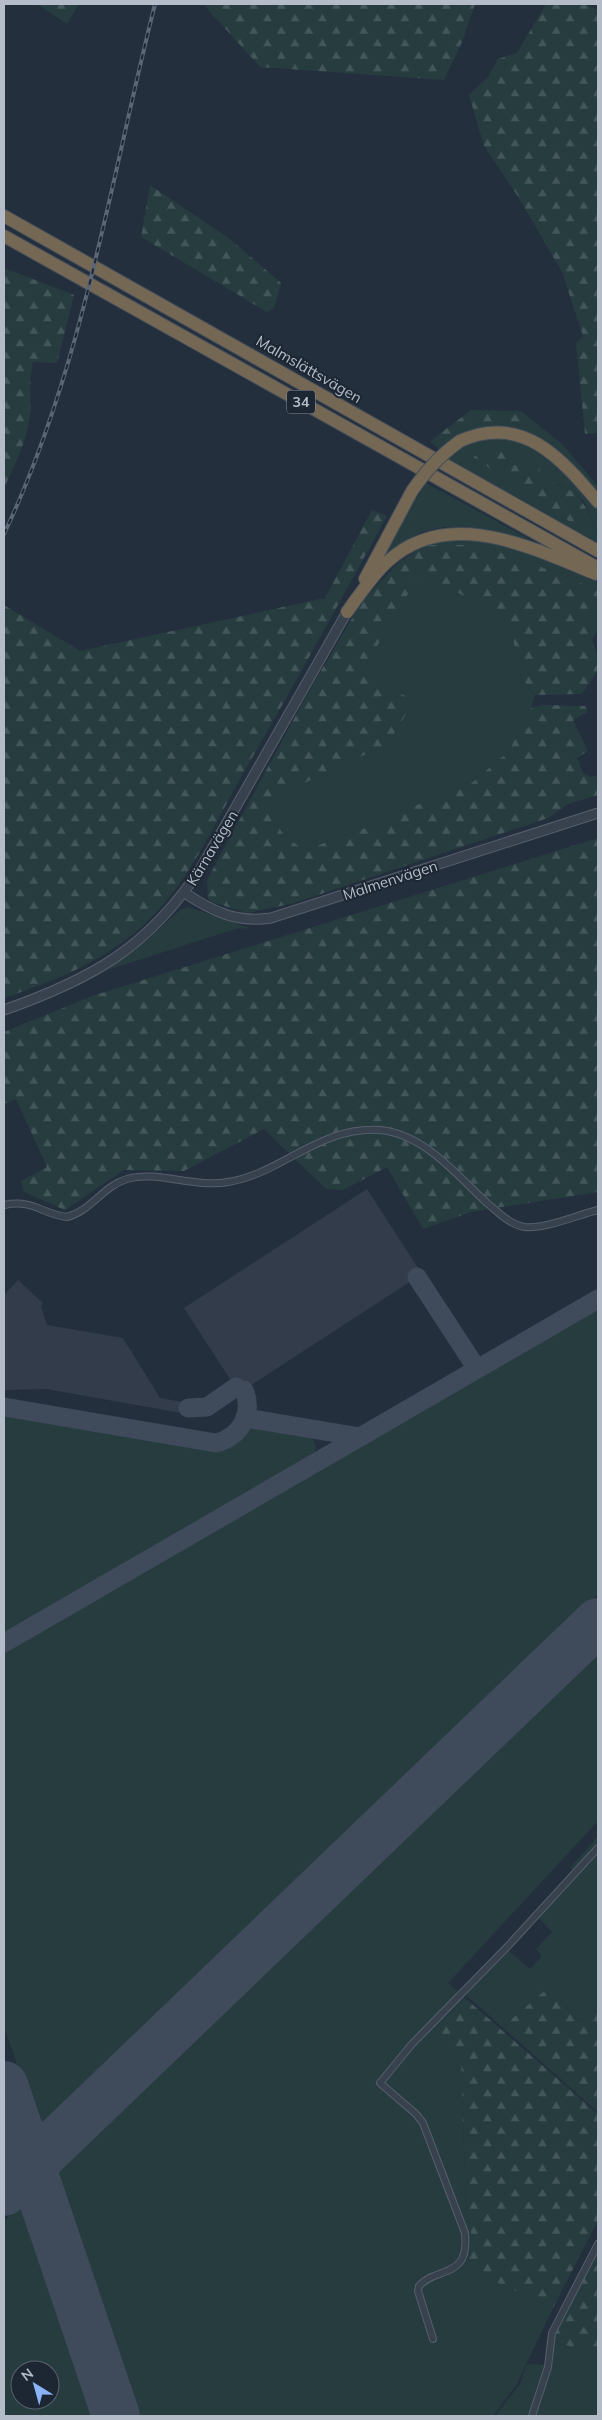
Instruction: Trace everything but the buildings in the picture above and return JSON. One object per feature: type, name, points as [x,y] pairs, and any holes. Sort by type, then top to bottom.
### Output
[{"type":"highway","name":"Malmslättsvägen","points":[[4,216],[598,551]]},
{"type":"highway","name":"34","points":[[4,236],[598,568]]},
{"type":"highway","points":[[347,612],[412,491],[427,469],[443,453],[472,436],[497,433],[513,434],[532,440],[548,449],[564,464],[598,502]]},
{"type":"highway","points":[[347,612],[389,560],[416,543],[445,534],[463,533],[501,539],[598,576]]},
{"type":"street","name":"Kärnavägen","points":[[4,1010],[70,985],[103,967],[144,935],[185,893],[347,612]]},
{"type":"street","name":"Malmenvägen","points":[[185,893],[210,910],[238,919],[254,921],[271,918],[598,813]]},
{"type":"street","points":[[4,1205],[14,1203],[32,1204],[67,1217],[87,1207],[110,1187],[126,1179],[142,1176],[197,1184],[229,1182],[259,1172],[335,1134],[366,1130],[395,1133],[423,1146],[496,1210],[517,1225],[533,1227],[598,1210]]},
{"type":"street","points":[[432,2339],[418,2291],[419,2286],[457,2265],[465,2251],[465,2233],[423,2123],[380,2083],[412,2044],[508,1946],[598,1848]]},
{"type":"street","points":[[532,2416],[548,2367],[552,2333],[598,2244]]},
{"type":"shaded area","points":[[367,1189],[422,1274],[239,1393],[184,1308]]},
{"type":"shaded area","points":[[18,1280],[43,1303],[41,1306],[47,1325],[123,1338],[160,1398],[189,1403],[187,1414],[46,1389],[4,1390],[4,1295]]},
{"type":"green space","points":[[37,4],[79,4],[67,24]]},
{"type":"green space","points":[[203,4],[475,4],[462,42],[444,80],[260,67]]},
{"type":"green space","points":[[546,4],[583,4],[598,10],[598,433],[585,434],[576,343],[583,336],[562,272],[517,195],[484,146],[469,95],[488,77],[498,59],[517,53]]},
{"type":"green space","points":[[150,185],[230,239],[281,283],[274,308],[267,312],[141,237]]},
{"type":"green space","points":[[4,268],[74,295],[57,363],[33,362],[26,435],[4,489]]},
{"type":"green space","points":[[471,410],[521,411],[542,428],[513,423],[490,422],[478,423],[467,427],[441,440],[437,436]]},
{"type":"green space","points":[[493,420],[542,428],[562,444],[598,486],[598,495],[576,468],[557,449],[537,436],[523,431],[508,428],[479,430],[452,440],[439,449],[430,442],[437,436],[441,440],[462,427]]},
{"type":"green space","points":[[499,437],[522,442],[550,457],[567,473],[598,509],[598,543],[446,457],[474,440]],"holes":[[[506,445],[514,465],[538,480],[561,485],[584,501],[595,526],[501,475],[474,457]]]},
{"type":"green space","points":[[506,445],[514,465],[540,468],[538,480],[560,486],[574,493],[585,506],[595,526],[569,521],[473,457]]},
{"type":"green space","points":[[426,483],[544,547],[501,533],[472,527],[443,527],[422,532],[378,561]]},
{"type":"green space","points":[[372,510],[387,516],[208,838],[170,897],[138,930],[122,943],[90,963],[40,985],[4,998],[4,605],[80,651],[325,598]]},
{"type":"green space","points":[[444,539],[486,541],[514,547],[558,564],[598,583],[598,590],[513,556],[424,545]]},
{"type":"green space","points":[[424,545],[470,545],[514,556],[598,590],[598,597],[586,619],[598,659],[598,670],[582,694],[535,695],[521,678],[513,639],[505,619],[421,572],[367,663],[369,675],[414,701],[388,744],[279,795],[277,822],[283,834],[305,850],[379,823],[402,810],[467,787],[509,751],[531,708],[543,705],[585,706],[588,712],[573,720],[588,751],[577,758],[583,773],[591,777],[598,775],[598,795],[568,804],[548,818],[291,904],[247,913],[212,902],[208,899],[207,880],[309,691],[363,600],[398,563]]},
{"type":"green space","points":[[421,571],[505,619],[513,639],[521,678],[535,695],[531,708],[509,751],[467,787],[402,810],[379,823],[305,850],[283,834],[277,822],[279,795],[388,744],[414,701],[369,675],[367,663]]},
{"type":"green space","points":[[598,597],[598,629],[592,640],[586,619]]},
{"type":"green space","points":[[598,838],[598,1192],[471,1212],[423,1229],[387,1167],[343,1190],[326,1189],[264,1129],[184,1171],[124,1170],[65,1210],[24,1192],[21,1181],[47,1167],[16,1099],[4,1104],[4,1032],[92,996]]},
{"type":"green space","points":[[188,907],[250,928],[235,929],[108,970],[144,943],[180,910]]},
{"type":"green space","points":[[598,1306],[598,1594],[39,2130],[4,2026],[4,1651]]},
{"type":"green space","points":[[4,1415],[207,1449],[228,1445],[252,1428],[257,1427],[293,1432],[308,1437],[314,1441],[316,1448],[314,1454],[4,1635]]},
{"type":"green space","points":[[598,1652],[598,1821],[448,1983],[465,1998],[432,2033],[461,2060],[466,2208],[472,2238],[467,2269],[553,2308],[517,2384],[493,2416],[136,2416],[54,2173]]},
{"type":"green space","points":[[598,1836],[598,1844],[574,1871],[570,1868]]},
{"type":"green space","points":[[598,1854],[598,2010],[579,2022],[549,1987],[502,2027],[466,1995],[509,1951],[530,1969],[542,1956],[536,1949],[552,1932],[539,1918]]},
{"type":"green space","points":[[549,1987],[579,2022],[598,2010],[598,2112],[502,2027]]},
{"type":"green space","points":[[465,1998],[598,2114],[598,2220],[553,2308],[467,2269],[472,2238],[466,2208],[461,2061],[432,2033]]},
{"type":"green space","points":[[22,2206],[24,2208],[95,2416],[4,2416],[4,2221],[19,2207]]},
{"type":"green space","points":[[598,2249],[598,2356],[554,2341],[555,2333]]},
{"type":"green space","points":[[554,2341],[598,2356],[598,2416],[534,2416],[551,2369]]},
{"type":"green space","points":[[527,2364],[547,2365],[530,2416],[495,2416],[520,2384]]},
{"type":"taxiway","points":[[417,1277],[477,1369]]},
{"type":"taxiway","points":[[245,1418],[360,1437],[598,1299]]},
{"type":"taxiway","points":[[188,1408],[207,1407],[236,1387]]},
{"type":"taxiway","points":[[4,1407],[216,1443],[232,1436],[243,1423],[247,1408],[244,1390]]},
{"type":"taxiway","points":[[4,1643],[360,1437]]},
{"type":"runway","points":[[4,2192],[598,1622]]},
{"type":"runway","points":[[4,2085],[116,2416]]},
{"type":"railway","points":[[4,534],[31,471],[55,406],[75,340],[155,4]]}]
